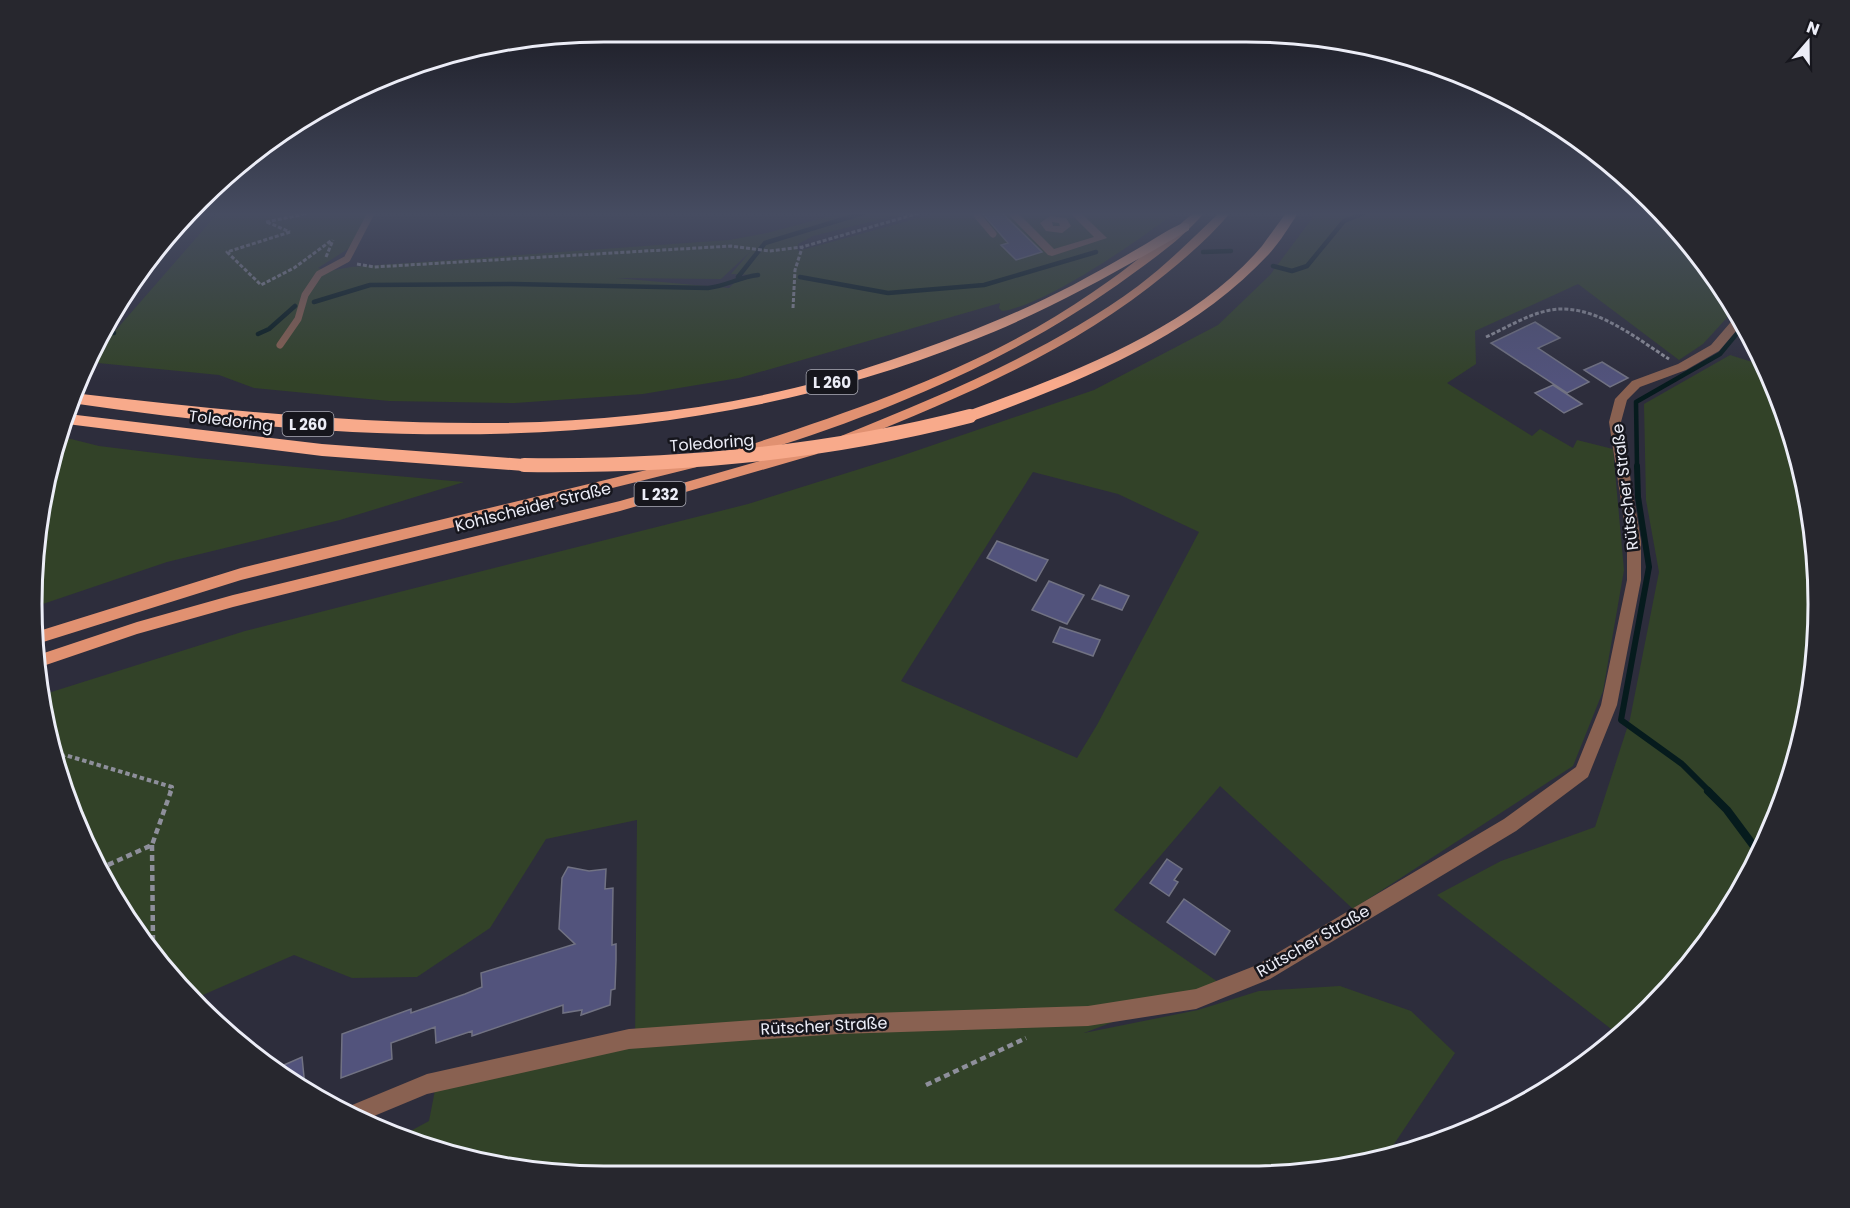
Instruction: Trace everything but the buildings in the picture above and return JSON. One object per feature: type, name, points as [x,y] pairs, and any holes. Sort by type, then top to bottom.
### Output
[{"type":"highway","name":"Toledoring","points":[[81,399],[292,423],[437,431],[546,427],[631,420],[716,408],[793,392],[881,369],[959,341],[1038,308],[1110,269]]},
{"type":"highway","name":"Toledoring","points":[[73,420],[322,450],[524,465],[601,467],[752,459],[808,452],[916,432],[1034,394],[1135,348],[1184,317],[1243,269]]},
{"type":"main road","name":"Kohlscheider Straße","points":[[43,636],[242,574],[730,455],[810,430],[950,375],[1040,331],[1108,288],[1131,269]]},
{"type":"main road","name":"Kohlscheider Straße","points":[[45,659],[240,597],[683,489],[752,471],[834,444],[970,388],[1060,342],[1165,269]]},
{"type":"street","name":"Rütscher Straße","points":[[361,1111],[427,1084],[629,1039],[839,1024],[1088,1016],[1196,999],[1263,972],[1510,825],[1582,772],[1609,705],[1634,580],[1634,541],[1615,422],[1621,399],[1636,384],[1682,367],[1715,348],[1734,326]]},
{"type":"lane","points":[[280,345],[298,319],[305,295],[319,274],[328,269]]},
{"type":"path","points":[[245,269],[261,285],[291,269]]},
{"type":"path","points":[[793,308],[794,269]]},
{"type":"path","points":[[1485,337],[1548,310],[1573,310],[1600,318],[1682,367]]},
{"type":"path","points":[[63,756],[172,787],[152,845],[153,939]]},
{"type":"path","points":[[107,866],[152,845]]},
{"type":"path","points":[[926,1085],[1042,1030],[1046,1018]]},
{"type":"green space","points":[[169,269],[731,269],[721,279],[616,278],[729,288],[738,279],[755,275],[731,274],[735,269],[1092,269],[1043,297],[1021,306],[1002,311],[999,308],[1000,303],[739,378],[643,394],[515,403],[389,401],[254,388],[219,375],[97,363],[109,338]]},
{"type":"green space","points":[[1274,269],[1697,269],[1729,316],[1703,344],[1679,360],[1578,284],[1475,331],[1476,364],[1447,383],[1532,436],[1540,429],[1573,448],[1577,440],[1613,449],[1624,570],[1603,691],[1573,766],[1353,909],[1220,786],[1114,910],[1218,982],[1084,1033],[1198,1010],[1259,991],[1340,986],[1411,1011],[1455,1053],[1392,1147],[1319,1161],[1246,1166],[604,1166],[567,1165],[494,1155],[459,1147],[410,1131],[429,1121],[435,1090],[635,1046],[637,820],[546,839],[490,928],[417,977],[352,978],[294,955],[202,996],[181,975],[158,946],[117,885],[100,853],[72,785],[61,749],[50,693],[245,631],[748,504],[898,457],[1094,390],[1218,325]],"holes":[[[1033,472],[1118,494],[1199,532],[1097,725],[1077,758],[901,681]]]},
{"type":"green space","points":[[1730,355],[1753,362],[1778,423],[1797,494],[1807,567],[1807,641],[1797,714],[1789,749],[1778,785],[1750,853],[1733,885],[1692,946],[1669,975],[1613,1030],[1437,895],[1501,861],[1595,827],[1630,719],[1659,572],[1646,500],[1644,404]]},
{"type":"green space","points":[[67,438],[99,446],[196,458],[464,482],[340,520],[167,562],[42,604],[47,531],[53,494]]},
{"type":"waterway","points":[[738,277],[744,269]]},
{"type":"waterway","points":[[800,277],[888,293],[984,285],[1037,269]]},
{"type":"waterway","points":[[1286,269],[1297,269]]},
{"type":"waterway","points":[[314,302],[370,285],[513,284],[708,288],[758,275]]},
{"type":"waterway","points":[[258,334],[269,329],[295,306]]},
{"type":"waterway","points":[[1637,467],[1636,402],[1720,354],[1738,332]]},
{"type":"waterway","points":[[1637,466],[1638,497],[1649,567],[1621,720],[1682,764],[1710,792]]},
{"type":"waterway","points":[[1708,791],[1727,810],[1753,845]]}]
